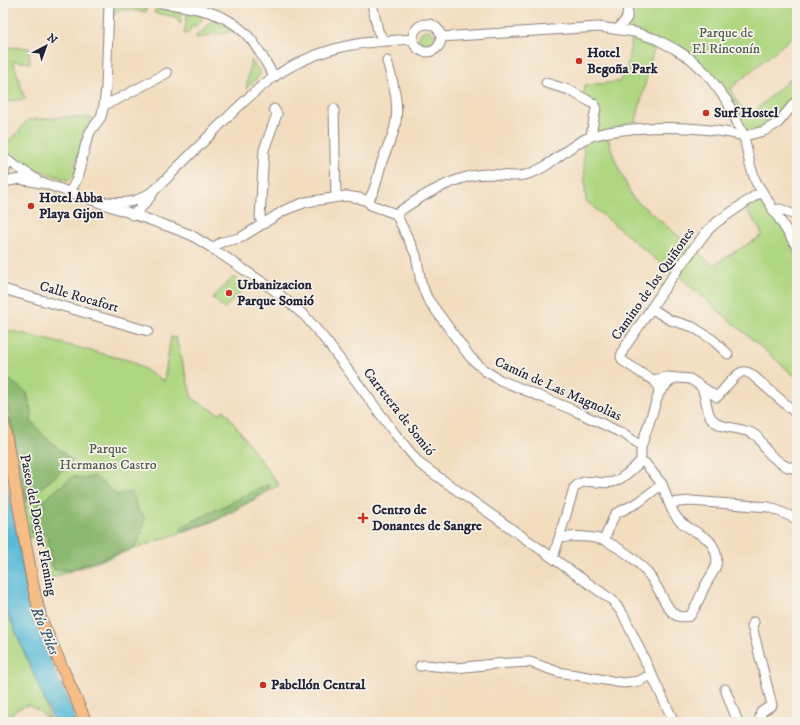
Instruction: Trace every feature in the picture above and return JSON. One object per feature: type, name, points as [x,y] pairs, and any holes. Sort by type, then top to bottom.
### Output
[{"type":"main road","name":"Paseo del Doctor Fleming","points":[[3,420],[41,619],[86,722]]},
{"type":"street","points":[[70,192],[77,179],[83,149],[90,132],[101,117],[104,105],[109,3]]},
{"type":"street","points":[[161,3],[212,12],[233,23],[253,42],[274,76]]},
{"type":"street","points":[[372,3],[378,31],[384,41]]},
{"type":"street","points":[[618,29],[627,18],[628,3]]},
{"type":"street","points":[[430,24],[439,30],[442,37],[438,47],[434,51],[428,52],[422,51],[418,48],[413,39],[415,32],[419,27],[430,24]]},
{"type":"street","points":[[442,37],[598,27],[634,32],[656,39],[675,49],[690,59],[707,74],[727,101],[744,136],[750,165],[756,182],[797,247]]},
{"type":"street","points":[[132,214],[249,95],[274,76],[311,57],[338,48],[360,43],[413,39]]},
{"type":"street","points":[[367,201],[372,197],[382,160],[394,130],[396,110],[392,80],[387,61]]},
{"type":"street","points":[[104,105],[167,73]]},
{"type":"street","points":[[546,83],[569,90],[594,104],[596,107],[592,136]]},
{"type":"street","points":[[212,248],[222,242],[240,238],[284,210],[306,202],[346,196],[359,198],[367,201],[371,205],[396,214],[448,183],[466,176],[485,174],[515,176],[526,174],[548,165],[578,143],[592,136],[607,132],[662,127],[712,129],[744,136],[764,131],[778,123],[797,100]]},
{"type":"street","points":[[334,108],[336,197]]},
{"type":"street","points":[[264,224],[260,218],[264,150],[276,114],[274,109]]},
{"type":"street","points":[[4,158],[6,168],[4,173]]},
{"type":"street","points":[[4,158],[26,174],[46,184]]},
{"type":"street","points":[[3,182],[20,179],[46,184]]},
{"type":"street","name":"Carretera de Somió","points":[[46,184],[191,235],[274,290],[305,316],[327,342],[396,435],[420,464],[612,600],[623,614],[674,722]]},
{"type":"street","name":"Camino de los Quiñones","points":[[654,380],[623,361],[621,357],[623,350],[675,273],[707,231],[717,222],[756,195],[762,193]]},
{"type":"street","points":[[94,201],[130,203],[147,199]]},
{"type":"street","points":[[147,199],[150,216],[160,223]]},
{"type":"street","points":[[773,210],[780,209],[797,216]]},
{"type":"street","name":"Camín de Las Magnolias","points":[[396,214],[416,255],[421,282],[427,298],[470,357],[484,370],[500,380],[573,410],[626,435],[641,447]]},
{"type":"street","name":"Calle Rocafort","points":[[3,289],[148,331]]},
{"type":"street","points":[[651,308],[670,320],[693,327],[713,340],[728,354]]},
{"type":"street","points":[[708,408],[736,375],[740,372],[746,371],[797,414]]},
{"type":"street","points":[[659,392],[658,386],[654,380],[667,377],[690,379],[717,397]]},
{"type":"street","points":[[553,558],[574,488],[579,483],[584,481],[612,482],[619,480],[641,461],[641,447],[659,392],[675,378]]},
{"type":"street","points":[[701,386],[705,393],[710,415],[718,423],[727,428],[756,435],[766,450],[786,467],[791,468],[797,464]]},
{"type":"street","points":[[559,538],[573,535],[589,536],[604,540],[622,550],[637,560],[651,577],[667,607],[674,614],[682,617],[690,616],[717,566],[716,555],[713,546],[706,538],[690,530],[673,513],[662,484],[645,463],[641,461]]},
{"type":"street","points":[[604,540],[615,514],[639,502],[662,484]]},
{"type":"street","points":[[669,503],[691,501],[769,507],[797,519]]},
{"type":"street","points":[[754,622],[752,626],[772,705],[761,712],[760,717],[762,722]]},
{"type":"street","points":[[420,666],[426,665],[456,668],[530,662],[558,672],[623,683],[639,681],[652,674]]},
{"type":"street","points":[[725,689],[738,722]]},
{"type":"green space","points":[[117,3],[146,7],[146,12],[122,9],[119,10],[114,16],[114,8]]},
{"type":"green space","name":"Parque de El Rinconín","points":[[628,3],[797,3],[797,33],[731,88],[738,104],[752,113],[797,73],[797,100],[778,123],[744,136],[707,74],[656,39],[634,129],[607,135],[615,160],[632,197],[713,265],[763,235],[743,204],[762,193],[797,247],[797,378],[675,273],[671,272],[586,201],[583,140],[591,136],[596,107],[583,98],[585,85],[619,82],[627,68],[634,32],[618,29]]},
{"type":"green space","points":[[156,8],[181,12],[180,24],[176,17],[154,13]]},
{"type":"green space","points":[[190,13],[200,15],[203,19],[195,26],[192,26],[188,33],[184,34],[187,15]]},
{"type":"green space","points":[[213,20],[231,29],[230,32],[216,35],[213,33],[210,36],[196,38],[196,36],[201,32],[204,32],[204,29]]},
{"type":"green space","points":[[427,30],[433,32],[435,38],[433,44],[427,46],[421,44],[419,38],[421,32]]},
{"type":"green space","points":[[3,47],[29,48],[30,63],[13,61],[25,99],[3,102]]},
{"type":"green space","points":[[251,60],[260,72],[260,75],[246,89]]},
{"type":"green space","points":[[65,117],[92,118],[82,140],[76,162],[76,173],[68,180],[30,168],[10,154],[3,146],[17,134],[27,120]]},
{"type":"green space","name":"Urbanizacion Parque Somió","points":[[233,277],[245,287],[224,309],[213,298]]},
{"type":"green space","name":"Parque Hermanos Castro","points":[[3,330],[21,333],[131,361],[164,381],[171,337],[176,338],[192,398],[219,414],[224,410],[279,485],[217,520],[51,578],[43,536],[25,538],[3,420]]},
{"type":"green space","points":[[3,375],[27,393],[32,414],[31,421],[44,436],[73,461],[26,501],[3,382]]},
{"type":"green space","points":[[73,476],[85,479],[94,476],[119,496],[121,494],[132,492],[139,512],[145,517],[142,533],[135,547],[69,570],[54,570],[48,538],[43,533],[31,533],[32,510]]},
{"type":"green space","points":[[269,484],[269,489],[267,492],[217,520],[181,531],[181,527]]},
{"type":"green space","points":[[3,602],[44,699],[50,721],[38,710],[28,705],[15,711],[8,722],[3,722]]},
{"type":"water","points":[[3,464],[34,622],[77,722],[54,722],[3,602]]},
{"type":"place","name":"Hotel Begoña Park","points":[[579,61]]},
{"type":"place","name":"Surf Hostel","points":[[706,113]]},
{"type":"place","name":"Hotel Abba Playa Gijon","points":[[31,206]]},
{"type":"place","name":"Urbanizacion Parque Somió","points":[[229,293]]},
{"type":"place","name":"Centro de Donantes de Sangre","points":[[363,518]]},
{"type":"place","name":"Pabellón Central","points":[[263,685]]},
{"type":"water label","name":"Río Piles","points":[[45,631]]}]
